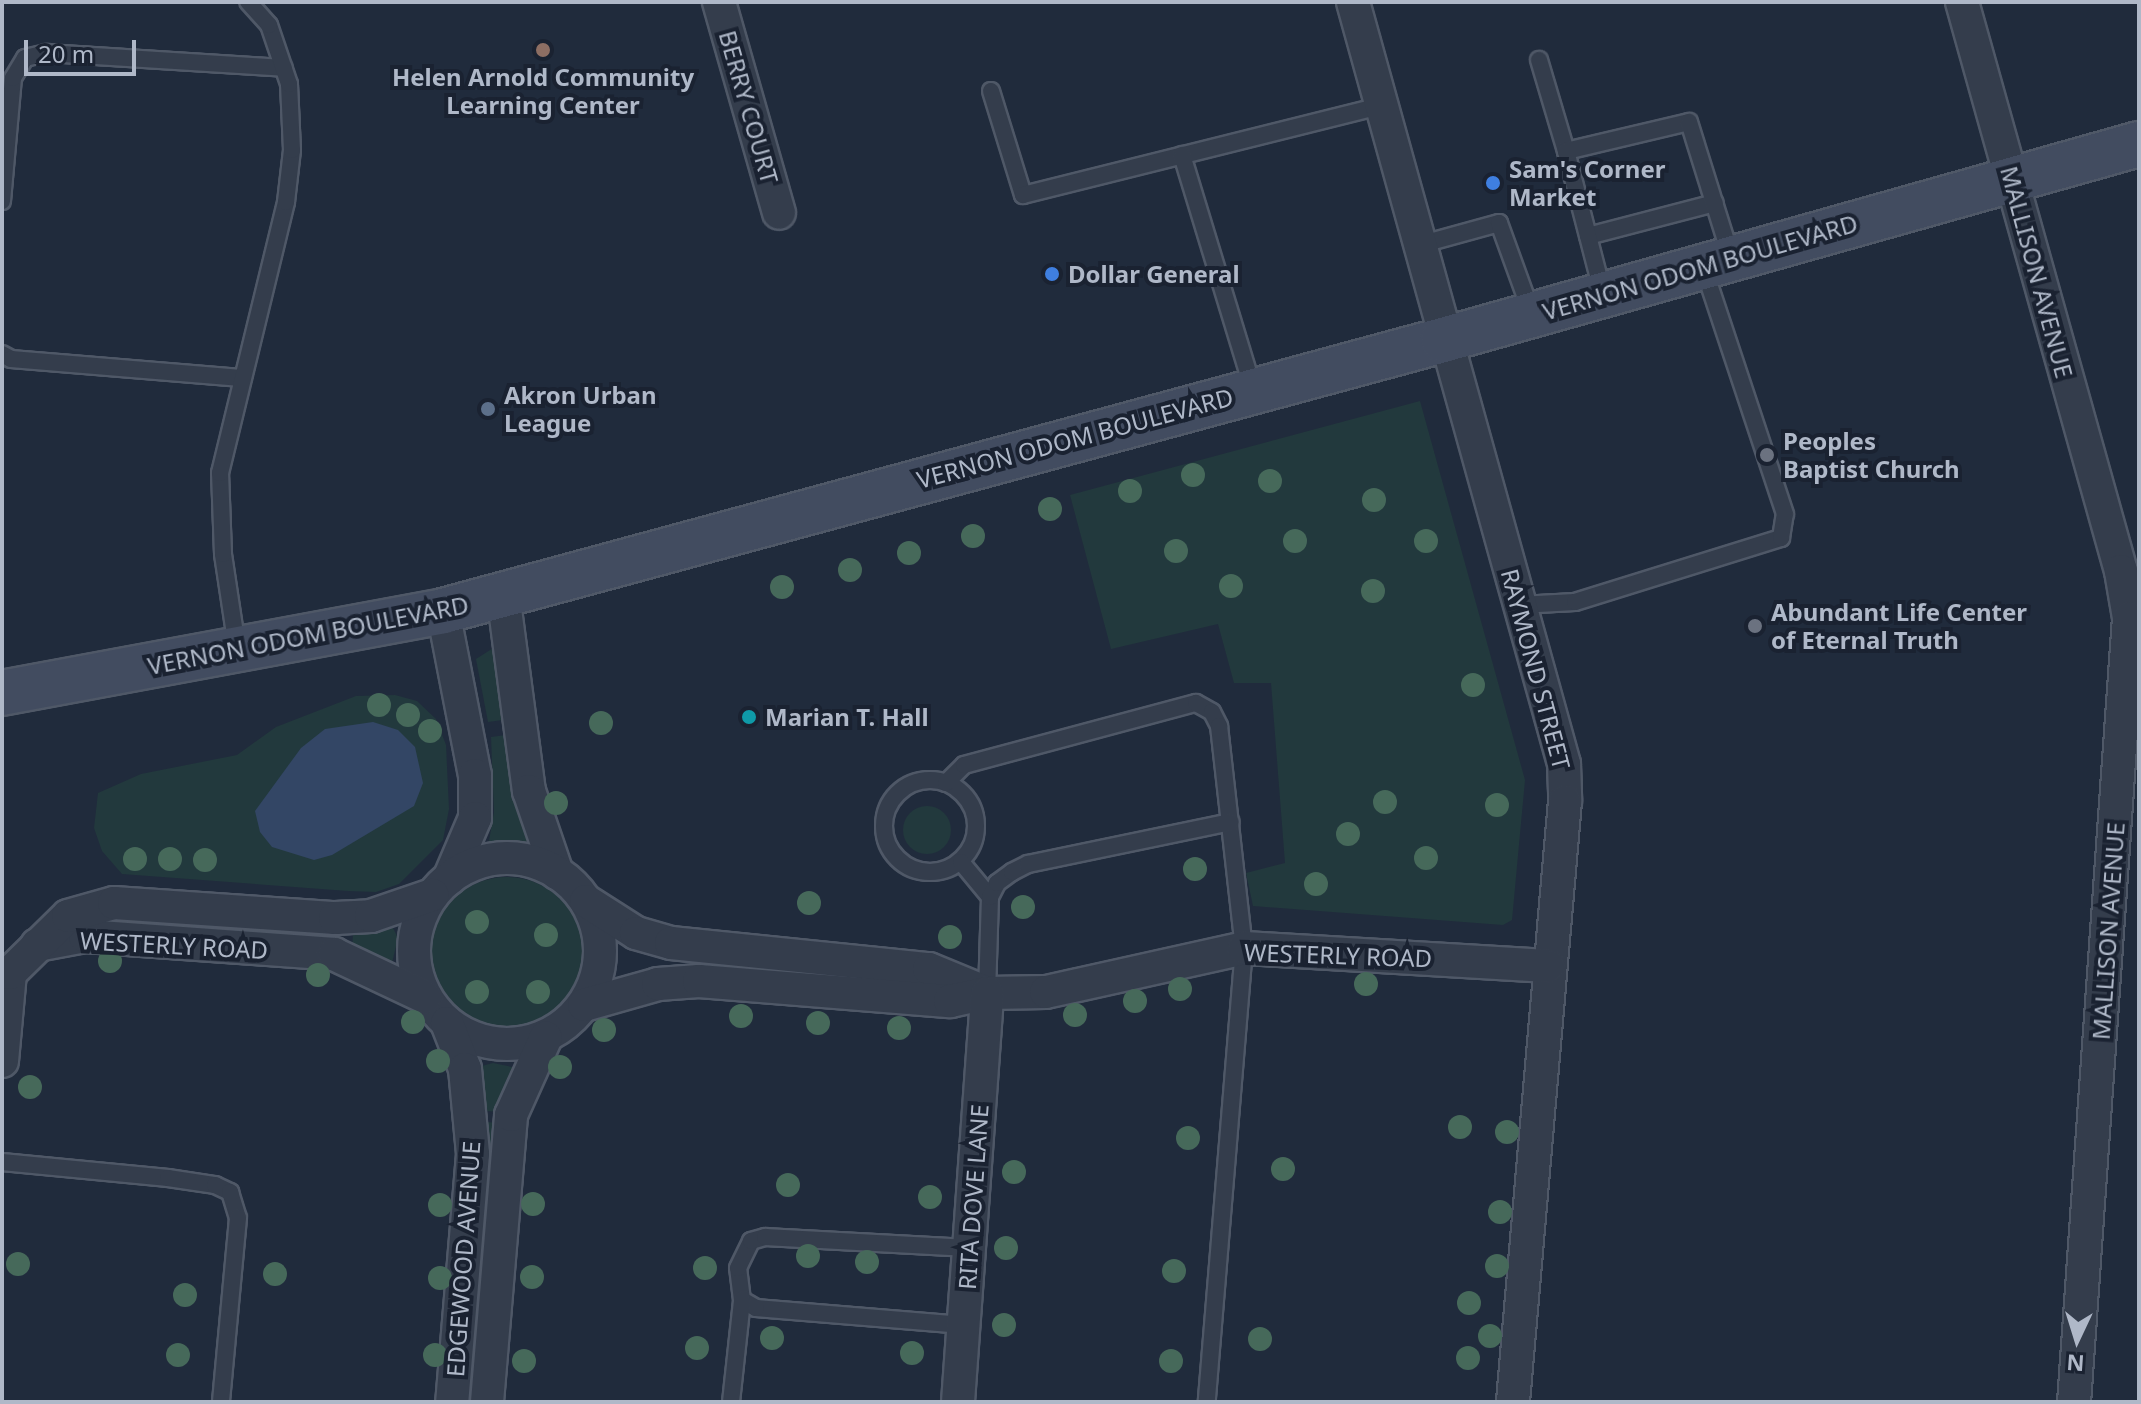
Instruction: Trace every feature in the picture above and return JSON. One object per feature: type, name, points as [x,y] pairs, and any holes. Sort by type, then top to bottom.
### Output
[{"type":"main road","name":"VERNON ODOM BOULEVARD","points":[[2,693],[443,611],[1443,340],[2139,144]]},
{"type":"street","name":"BERRY COURT","points":[[719,2],[779,213]]},
{"type":"street","name":"RAYMOND STREET","points":[[1353,2],[1443,340],[1564,764],[1565,801],[1548,966],[1513,1402]]},
{"type":"street","name":"MALLISON AVENUE","points":[[1962,2],[2121,571],[2129,618],[2074,1402]]},
{"type":"street","points":[[503,594],[529,791],[557,873]]},
{"type":"street","points":[[440,887],[468,866],[513,858],[557,873],[586,901],[601,954],[584,1005],[546,1037],[494,1044],[447,1023],[425,997],[414,945],[440,887],[475,818],[475,775],[443,611]]},
{"type":"street","name":"WESTERLY ROAD","points":[[37,945],[68,916],[114,903],[335,918],[371,916],[440,887]]},
{"type":"street","name":"WESTERLY ROAD","points":[[586,901],[636,933],[671,943],[929,969],[987,993]]},
{"type":"street","name":"WESTERLY ROAD","points":[[37,945],[85,936],[334,954],[425,997]]},
{"type":"street","points":[[2,1061],[10,973],[37,945]]},
{"type":"street","name":"WESTERLY ROAD","points":[[584,1005],[658,984],[699,981],[950,1001],[987,993],[1046,992],[1244,948],[1548,966]]},
{"type":"street","name":"RITA DOVE LANE","points":[[958,1402],[987,993]]},
{"type":"street","name":"EDGEWOOD AVENUE","points":[[447,1023],[465,1069],[473,1154],[452,1402]]},
{"type":"street","name":"EDGEWOOD AVENUE","points":[[487,1402],[511,1115],[546,1037]]},
{"type":"lane","points":[[237,648],[223,554],[220,473],[286,202],[292,150],[284,68],[269,25],[248,2]]},
{"type":"lane","points":[[2,201],[13,78],[25,58],[47,53],[284,68]]},
{"type":"lane","points":[[1539,60],[1603,295]]},
{"type":"lane","points":[[991,91],[1023,195],[1381,106]]},
{"type":"lane","points":[[1519,605],[1575,602],[1781,538],[1785,514],[1717,262],[1715,203],[1689,122],[1566,151]]},
{"type":"lane","points":[[1182,155],[1254,390]]},
{"type":"lane","points":[[1588,236],[1715,203]]},
{"type":"lane","points":[[1419,245],[1499,223],[1532,315]]},
{"type":"lane","points":[[2,354],[11,359],[241,378]]},
{"type":"lane","points":[[946,783],[964,765],[1196,703],[1212,712],[1219,726],[1244,948],[1207,1402]]},
{"type":"lane","points":[[917,782],[946,783],[960,791],[976,818],[971,850],[961,862],[931,873],[900,863],[885,839],[883,824],[893,798],[917,782]]},
{"type":"lane","points":[[987,993],[990,897],[997,883],[1028,864],[1231,822]]},
{"type":"lane","points":[[961,862],[990,897]]},
{"type":"lane","points":[[2,1162],[206,1183],[230,1192],[238,1218],[221,1402]]},
{"type":"lane","points":[[731,1402],[742,1300],[741,1254],[751,1241],[765,1237],[969,1248]]},
{"type":"lane","points":[[742,1300],[756,1308],[963,1325]]},
{"type":"green space","points":[[1420,401],[1525,780],[1512,920],[1503,925],[1253,906],[1246,873],[1285,863],[1271,683],[1234,683],[1218,624],[1111,649],[1070,495]]},
{"type":"green space","points":[[498,645],[510,719],[488,722],[476,659]]},
{"type":"green space","points":[[395,695],[417,701],[436,719],[446,745],[449,809],[443,840],[399,884],[376,892],[348,891],[122,874],[102,851],[94,828],[98,793],[141,774],[237,755],[276,727],[356,696]]},
{"type":"green space","points":[[513,734],[528,841],[523,845],[489,841],[494,812],[491,737]]},
{"type":"green space","points":[[927,806],[944,813],[951,830],[944,847],[927,854],[910,847],[903,830],[910,813]]},
{"type":"green space","points":[[507,877],[536,883],[561,899],[577,924],[583,953],[577,982],[561,1007],[536,1023],[507,1029],[478,1023],[453,1007],[437,982],[431,953],[437,924],[453,899],[478,883]]},
{"type":"green space","points":[[148,919],[338,936],[337,950],[147,933]]},
{"type":"green space","points":[[392,926],[398,938],[391,967],[352,954],[353,933]]},
{"type":"green space","points":[[493,1063],[517,1068],[504,1112],[485,1111],[478,1067]]},
{"type":"green space","points":[[485,1122],[502,1123],[487,1402],[470,1402]]},
{"type":"water","points":[[373,722],[398,730],[415,747],[423,783],[414,806],[332,855],[314,860],[272,847],[260,832],[255,811],[301,748],[325,729]]},
{"type":"place","name":"Helen Arnold Community Learning Center","points":[[543,50]]},
{"type":"place","name":"Sam's Corner Market","points":[[1493,183]]},
{"type":"place","name":"Dollar General","points":[[1052,274]]},
{"type":"place","name":"Akron Urban League","points":[[488,409]]},
{"type":"place","name":"Peoples Baptist Church","points":[[1767,455]]},
{"type":"place","name":"Abundant Life Center of Eternal Truth","points":[[1755,626]]},
{"type":"place","name":"Marian T. Hall","points":[[749,717]]}]
